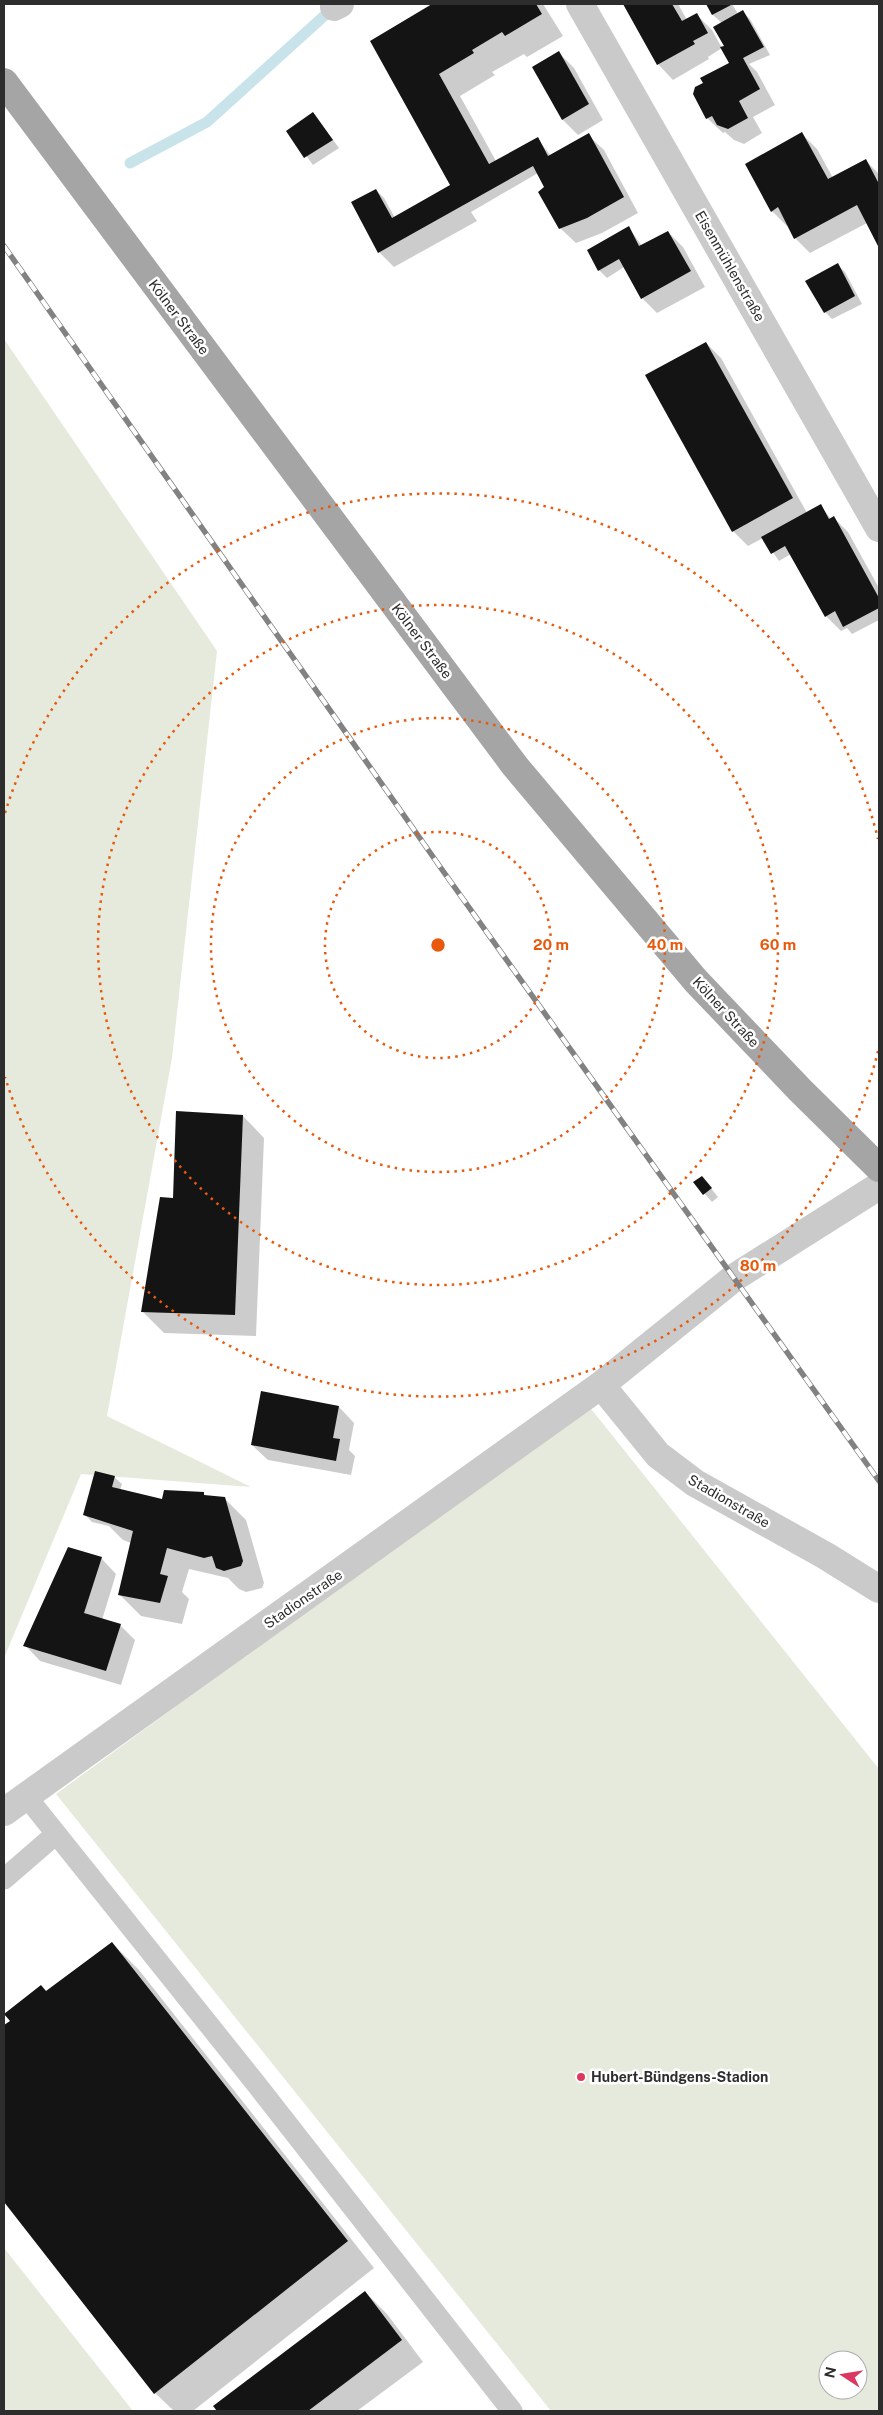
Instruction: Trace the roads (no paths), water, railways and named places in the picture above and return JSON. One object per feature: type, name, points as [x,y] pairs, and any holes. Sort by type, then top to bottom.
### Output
[{"type":"main road","name":"Kölner Straße","points":[[4,82],[515,766],[696,980],[800,1090],[879,1168]]},
{"type":"street","name":"Eisenmühlenstraße","points":[[580,4],[879,528]]},
{"type":"street","name":"Stadionstraße","points":[[4,1812],[601,1385],[735,1277],[879,1186]]},
{"type":"street","name":"Stadionstraße","points":[[601,1385],[658,1455],[695,1483],[826,1556],[879,1589]]},
{"type":"lane","points":[[26,1796],[257,2084],[512,2411]]},
{"type":"lane","points":[[4,1879],[56,1834]]},
{"type":"waterway","points":[[130,163],[207,122],[334,7]]},
{"type":"railway","points":[[4,246],[443,871],[879,1481]]},
{"type":"place","name":"Hubert-Bündgens-Stadion","points":[[581,2077]]}]
